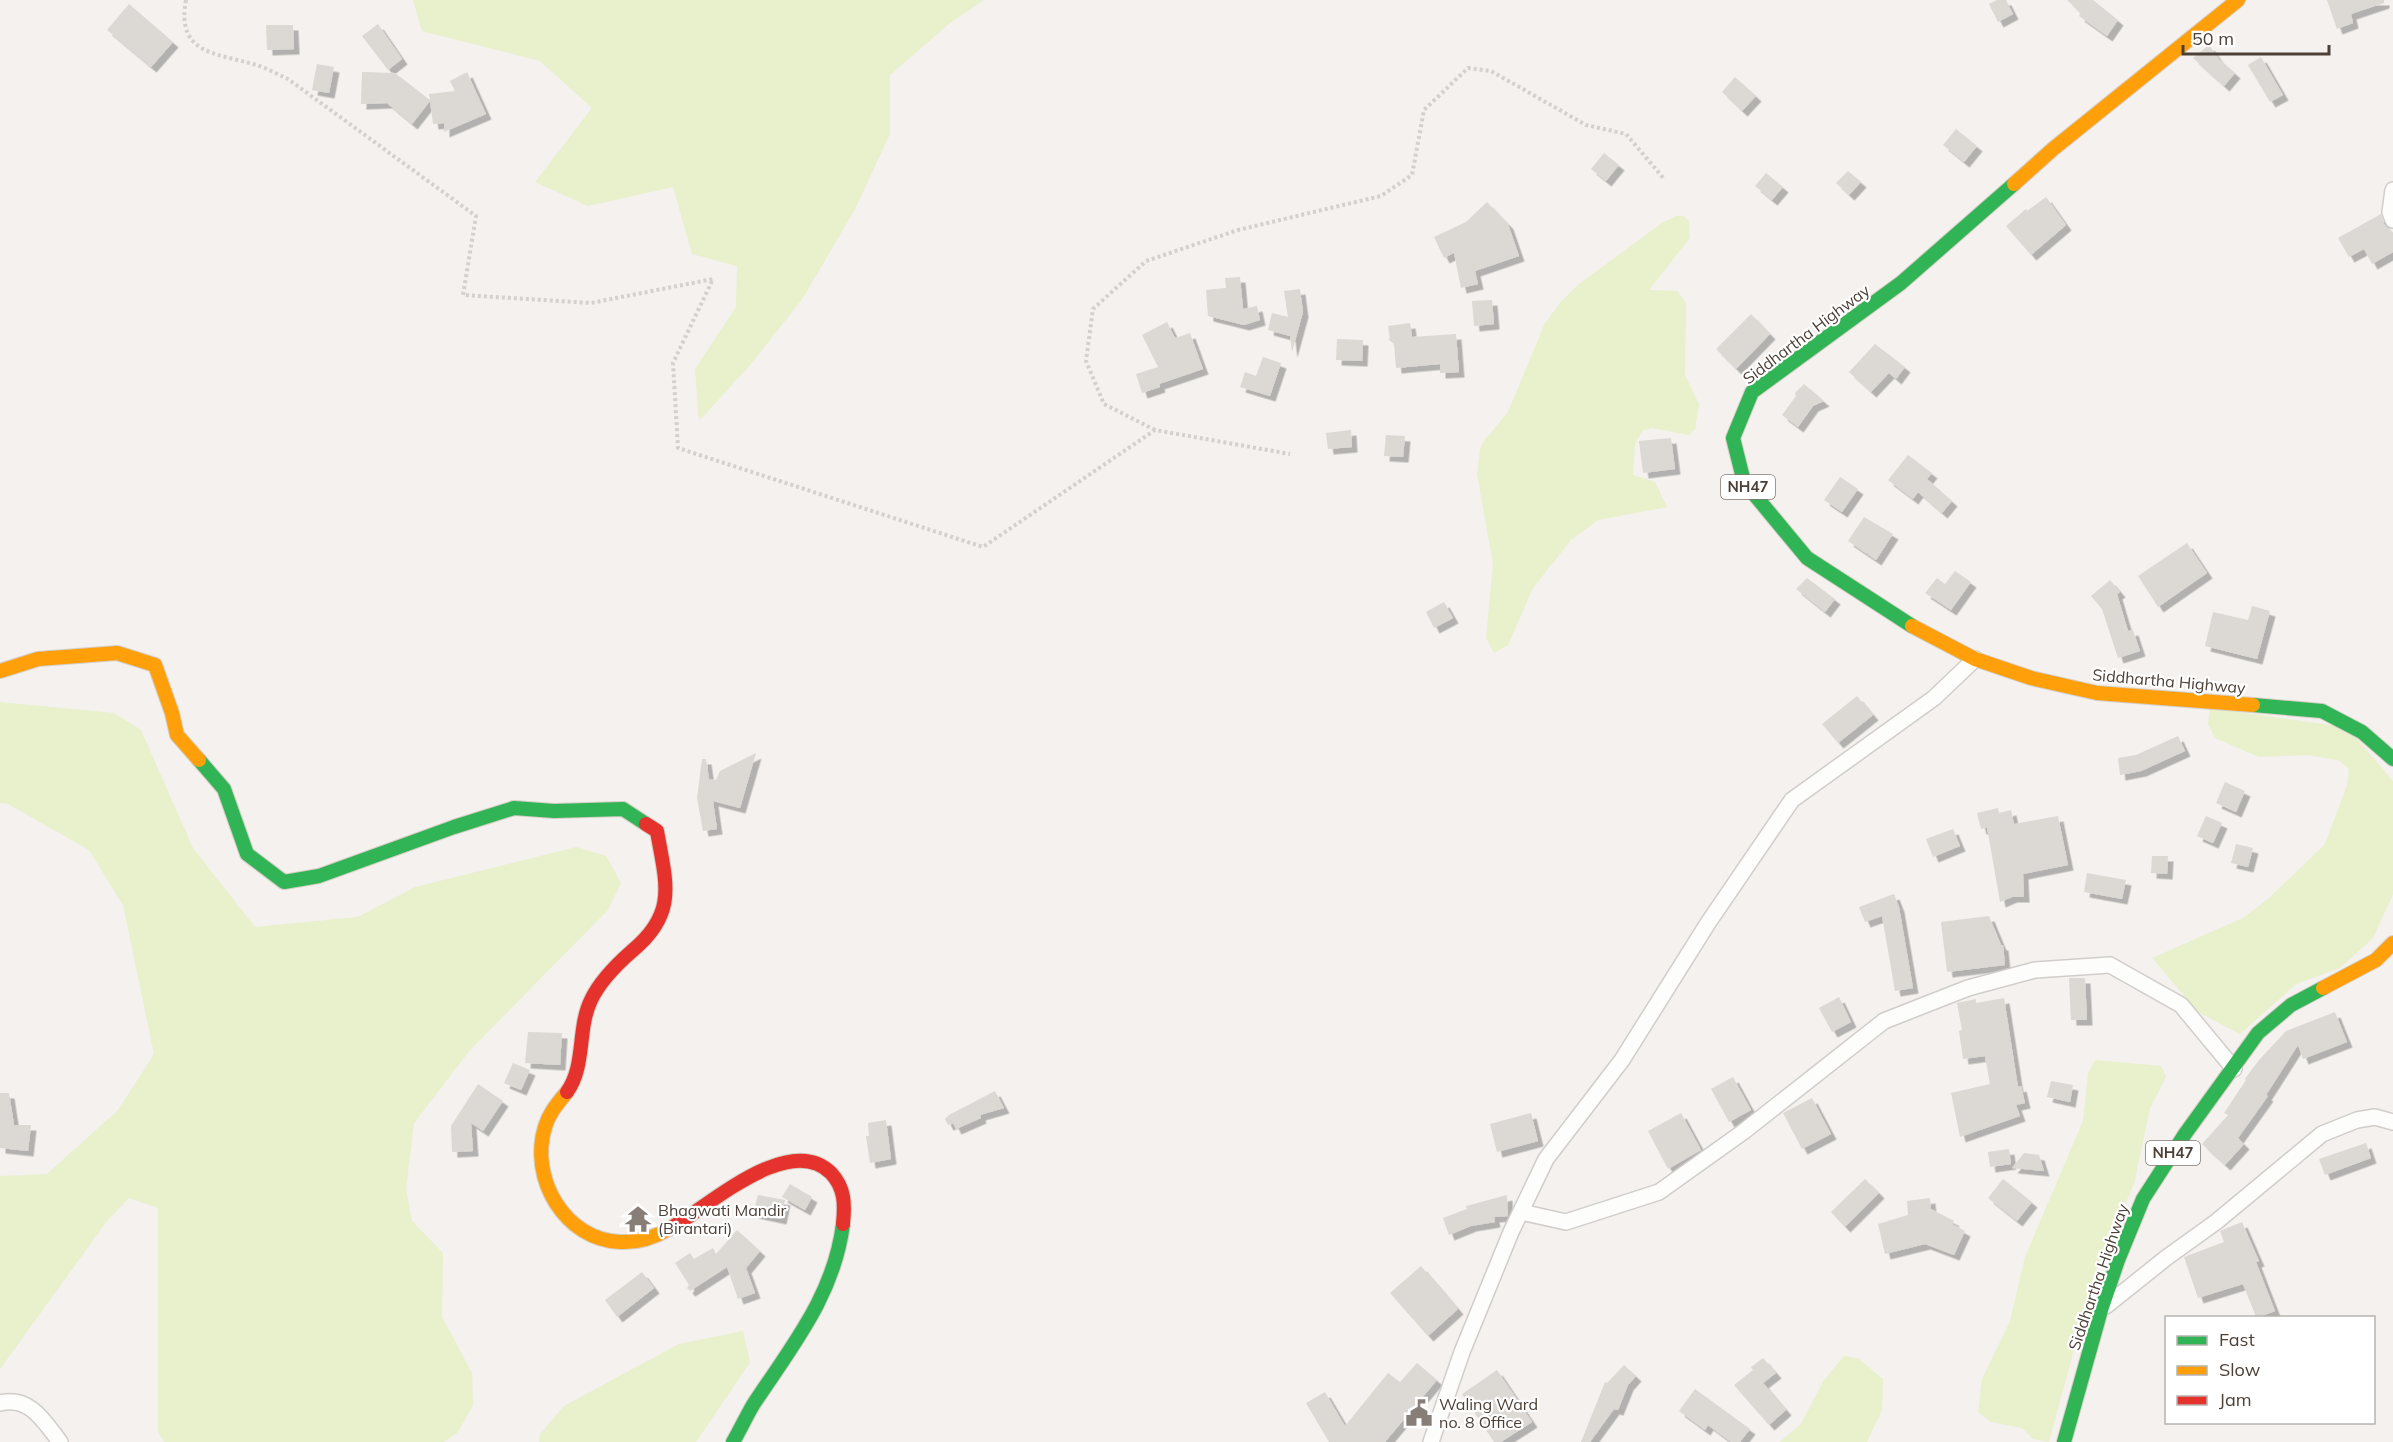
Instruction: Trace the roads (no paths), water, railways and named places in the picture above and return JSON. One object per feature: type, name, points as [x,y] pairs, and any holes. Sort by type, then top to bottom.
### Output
[{"type":"main road","name":"Siddhartha Highway","points":[[2238,0],[2053,150],[1901,283],[1752,392],[1733,438],[1744,482],[1807,558],[1906,623],[1975,659],[2031,678],[2097,693],[2322,711],[2362,732],[2393,759]]},
{"type":"main road","points":[[0,671],[38,659],[117,653],[155,665],[172,713],[177,735],[224,789],[247,854],[284,882],[319,876],[454,826],[514,808],[554,812],[623,809],[657,831],[665,884],[663,914],[648,939],[612,969],[591,1000],[584,1025],[581,1056],[575,1079],[548,1118],[540,1146],[543,1170],[554,1203],[592,1236],[613,1241],[641,1240],[670,1231],[738,1183],[770,1168],[800,1159],[820,1163],[843,1191],[844,1219],[840,1249],[827,1290],[804,1332],[755,1403],[733,1442]]},
{"type":"main road","name":"Siddhartha Highway","points":[[2064,1442],[2101,1310],[2143,1199],[2185,1134],[2258,1033],[2291,1005],[2376,960],[2393,943]]},
{"type":"street","points":[[2393,190],[2390,212],[2393,220]]},
{"type":"street","points":[[1431,1442],[1462,1352],[1546,1159],[1622,1060],[1708,923],[1792,800],[1934,698],[1975,659]]},
{"type":"street","points":[[1521,1212],[1566,1222],[1659,1192],[1743,1132],[1884,1021],[1968,988],[2035,970],[2110,965],[2181,1005],[2234,1069]]},
{"type":"street","points":[[2101,1310],[2216,1222],[2322,1134],[2357,1120],[2375,1117],[2393,1122]]},
{"type":"street","points":[[0,1403],[12,1400],[36,1411],[60,1442]]},
{"type":"place","name":"Bhagwati Mandir (Birantari)","points":[[638,1219]]},
{"type":"place","name":"Waling Ward no. 8 Office","points":[[1419,1413]]}]
